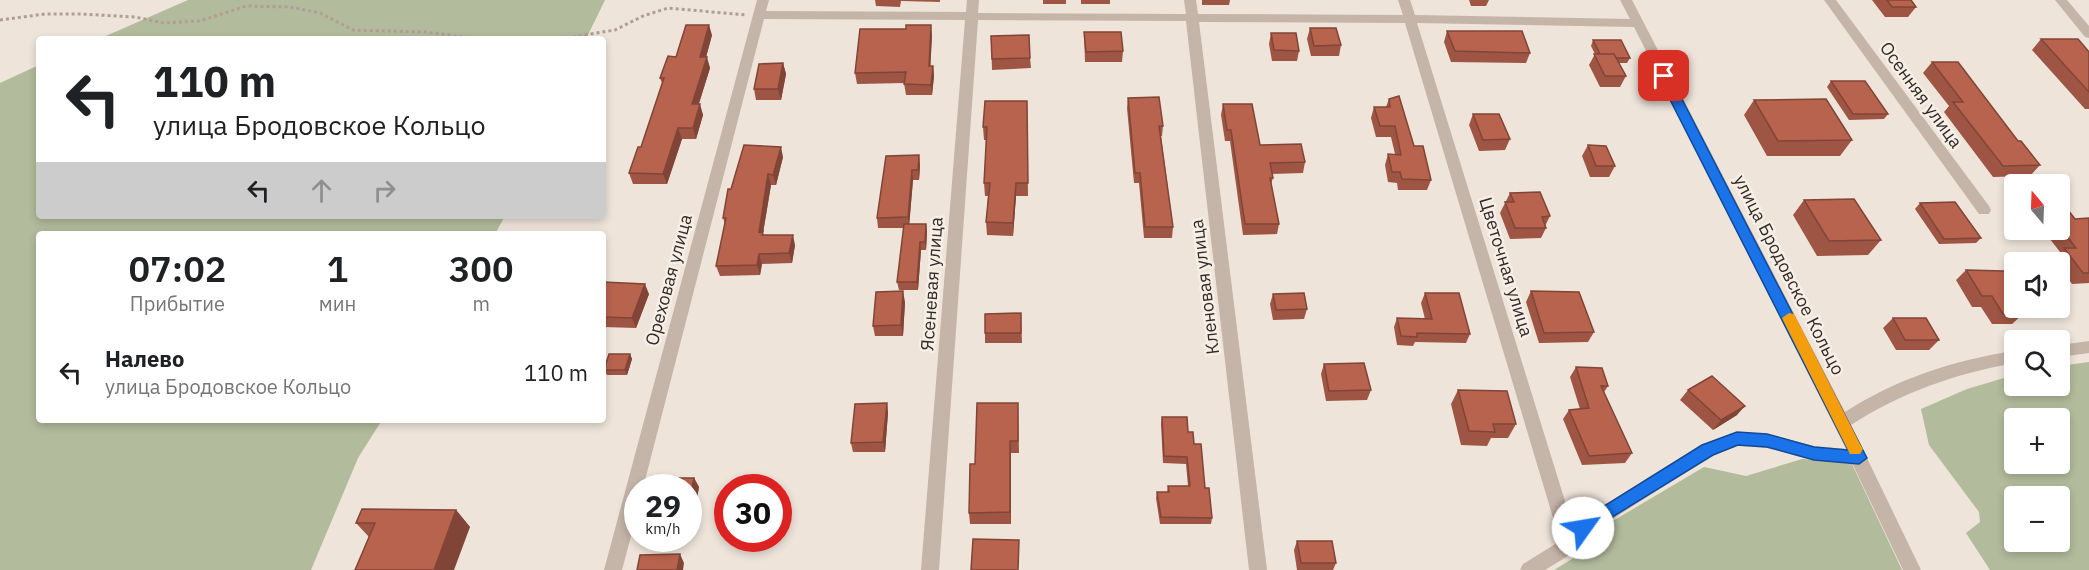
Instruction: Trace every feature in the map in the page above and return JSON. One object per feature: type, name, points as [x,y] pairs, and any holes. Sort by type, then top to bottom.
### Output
[{"type":"street","name":"Кленовая улица","points":[[1190,0],[1258,570]]},
{"type":"street","name":"Цветочная улица","points":[[1404,0],[1570,545]]},
{"type":"street","name":"улица Бродовское Кольцо","points":[[1626,0],[1842,422],[1912,570]]},
{"type":"street","name":"Осенняя улица","points":[[1830,0],[1984,210]]},
{"type":"street","points":[[2061,0],[2089,34]]},
{"type":"street","points":[[761,8],[972,8],[1192,18],[1637,23]]},
{"type":"street","name":"Ореховая улица","points":[[613,570],[761,8]]},
{"type":"street","name":"Ясеневая улица","points":[[930,570],[972,8]]},
{"type":"street","points":[[2070,349],[2089,346]]},
{"type":"street","points":[[1842,422],[1910,386],[2004,359]]},
{"type":"street","points":[[1529,570],[1570,545],[1583,528],[1707,450],[1737,439],[1767,441],[1814,453],[1859,458]]},
{"type":"path","points":[[0,20],[45,14],[80,14],[135,17],[164,23],[200,21],[246,6],[290,7],[320,13],[353,30],[426,32],[456,36]]},
{"type":"path","points":[[579,36],[615,30],[643,16],[668,8],[724,15],[761,8]]},
{"type":"green space","points":[[188,0],[605,0],[587,36],[106,36]]},
{"type":"green space","points":[[36,66],[36,219],[503,219],[497,231],[36,231],[36,423],[380,423],[358,458],[311,570],[0,570],[0,83]]},
{"type":"green space","points":[[2089,362],[2089,570],[1990,570],[1966,533],[1980,522],[1979,512],[1929,445],[1921,409],[1967,389],[2004,378],[2004,396],[2070,396],[2070,365]]},
{"type":"green space","points":[[1802,459],[1851,462],[1902,570],[1554,570],[1585,551],[1584,538],[1704,467],[1746,476]]},
{"type":"building","points":[[1887,0],[1911,0],[1916,7],[1892,7]]},
{"type":"building","points":[[686,25],[709,25],[700,57],[707,57],[692,104],[700,104],[693,128],[678,128],[663,174],[629,173],[638,147],[641,147],[664,78],[660,78],[668,56],[676,57]]},
{"type":"building","points":[[906,25],[931,25],[929,66],[933,66],[931,85],[904,84],[906,72],[855,73],[860,29],[906,29]]},
{"type":"building","points":[[1310,28],[1336,28],[1341,45],[1314,46]]},
{"type":"building","points":[[1447,31],[1522,31],[1530,53],[1455,51]]},
{"type":"building","points":[[1084,32],[1121,32],[1123,51],[1086,52]]},
{"type":"building","points":[[1271,33],[1296,33],[1299,51],[1274,50]]},
{"type":"building","points":[[1029,35],[1030,58],[992,59],[991,36]]},
{"type":"building","points":[[2041,39],[2078,39],[2089,52],[2089,92]]},
{"type":"building","points":[[1593,40],[1621,40],[1630,58],[1616,58],[1614,54],[1600,54]]},
{"type":"building","points":[[1594,54],[1614,54],[1626,76],[1605,76]]},
{"type":"building","points":[[1932,62],[1958,62],[2018,141],[2021,141],[2040,165],[2003,166],[1953,102],[1963,102]]},
{"type":"building","points":[[783,63],[778,89],[754,89],[759,64]]},
{"type":"building","points":[[1831,81],[1865,81],[1888,114],[1853,114]]},
{"type":"building","points":[[1399,96],[1414,146],[1423,146],[1431,180],[1402,179],[1400,172],[1392,172],[1388,154],[1401,155],[1395,126],[1380,126],[1374,107],[1390,107],[1389,99]]},
{"type":"building","points":[[1159,97],[1163,126],[1159,126],[1173,227],[1145,227],[1140,173],[1135,173],[1128,98]]},
{"type":"building","points":[[1826,99],[1852,140],[1778,141],[1754,100]]},
{"type":"building","points":[[985,101],[1027,101],[1028,183],[1016,183],[1013,223],[986,222],[990,183],[984,183],[987,127],[983,127]]},
{"type":"building","points":[[1223,104],[1252,104],[1260,145],[1301,144],[1305,162],[1270,163],[1273,178],[1270,178],[1279,224],[1245,224],[1231,130],[1227,130]]},
{"type":"building","points":[[1473,114],[1499,114],[1510,139],[1483,140]]},
{"type":"building","points":[[744,145],[781,147],[773,175],[768,174],[759,232],[763,231],[762,235],[793,235],[789,253],[759,254],[757,265],[716,266],[726,218],[723,218],[728,189],[731,189]]},
{"type":"building","points":[[1588,145],[1606,146],[1615,166],[1596,166]]},
{"type":"building","points":[[919,155],[918,170],[912,170],[908,217],[877,218],[886,156]]},
{"type":"building","points":[[1540,192],[1550,216],[1542,217],[1546,228],[1515,228],[1505,202],[1514,202],[1510,193]]},
{"type":"building","points":[[1854,199],[1881,240],[1829,241],[1804,200]]},
{"type":"building","points":[[1955,202],[1981,238],[1944,239],[1920,203]]},
{"type":"building","points":[[2070,213],[2075,219],[2089,218],[2089,273],[2083,273],[2070,256],[2070,252],[2064,248],[2076,248],[2070,240]]},
{"type":"building","points":[[904,224],[926,224],[925,242],[920,242],[917,282],[897,282]]},
{"type":"building","points":[[1966,270],[2004,271],[2004,314],[1992,296],[1982,296]]},
{"type":"building","points":[[606,282],[645,284],[632,318],[606,317]]},
{"type":"building","points":[[903,291],[901,325],[873,326],[876,292]]},
{"type":"building","points":[[1531,291],[1579,292],[1594,332],[1544,333]]},
{"type":"building","points":[[1304,293],[1307,309],[1276,310],[1273,294]]},
{"type":"building","points":[[1425,293],[1459,293],[1470,334],[1417,333],[1417,337],[1401,336],[1397,318],[1432,319]]},
{"type":"building","points":[[1021,313],[1021,333],[985,333],[985,314]]},
{"type":"building","points":[[1893,318],[1926,318],[1939,340],[1905,340]]},
{"type":"building","points":[[609,354],[630,354],[625,370],[606,370]]},
{"type":"building","points":[[1364,363],[1371,390],[1329,391],[1324,364]]},
{"type":"building","points":[[1576,367],[1602,368],[1608,386],[1601,386],[1632,453],[1589,456],[1569,410],[1589,408]]},
{"type":"building","points":[[1712,376],[1745,406],[1721,420],[1688,390]]},
{"type":"building","points":[[1458,390],[1507,391],[1516,424],[1493,424],[1495,432],[1469,431]]},
{"type":"building","points":[[887,403],[883,442],[851,443],[855,404]]},
{"type":"building","points":[[977,403],[1018,403],[1018,441],[1010,441],[1010,512],[969,513],[970,464],[975,464]]},
{"type":"building","points":[[1162,417],[1187,417],[1188,432],[1193,432],[1194,444],[1201,444],[1205,488],[1209,488],[1212,518],[1161,517],[1157,492],[1169,492],[1168,486],[1190,486],[1187,457],[1164,456]]},
{"type":"building","points":[[362,509],[456,510],[434,570],[355,570],[375,523],[356,523]]},
{"type":"building","points":[[973,539],[1019,540],[1018,570],[971,570]]},
{"type":"building","points":[[1297,541],[1332,541],[1336,563],[1301,563]]},
{"type":"building","points":[[680,554],[677,570],[637,570],[640,555]]},
{"type":"slow traffic","points":[[1789,318],[1855,449]]},
{"type":"route","points":[[1583,528],[1707,450],[1737,439],[1767,441],[1814,453],[1859,458],[1664,76]]}]
